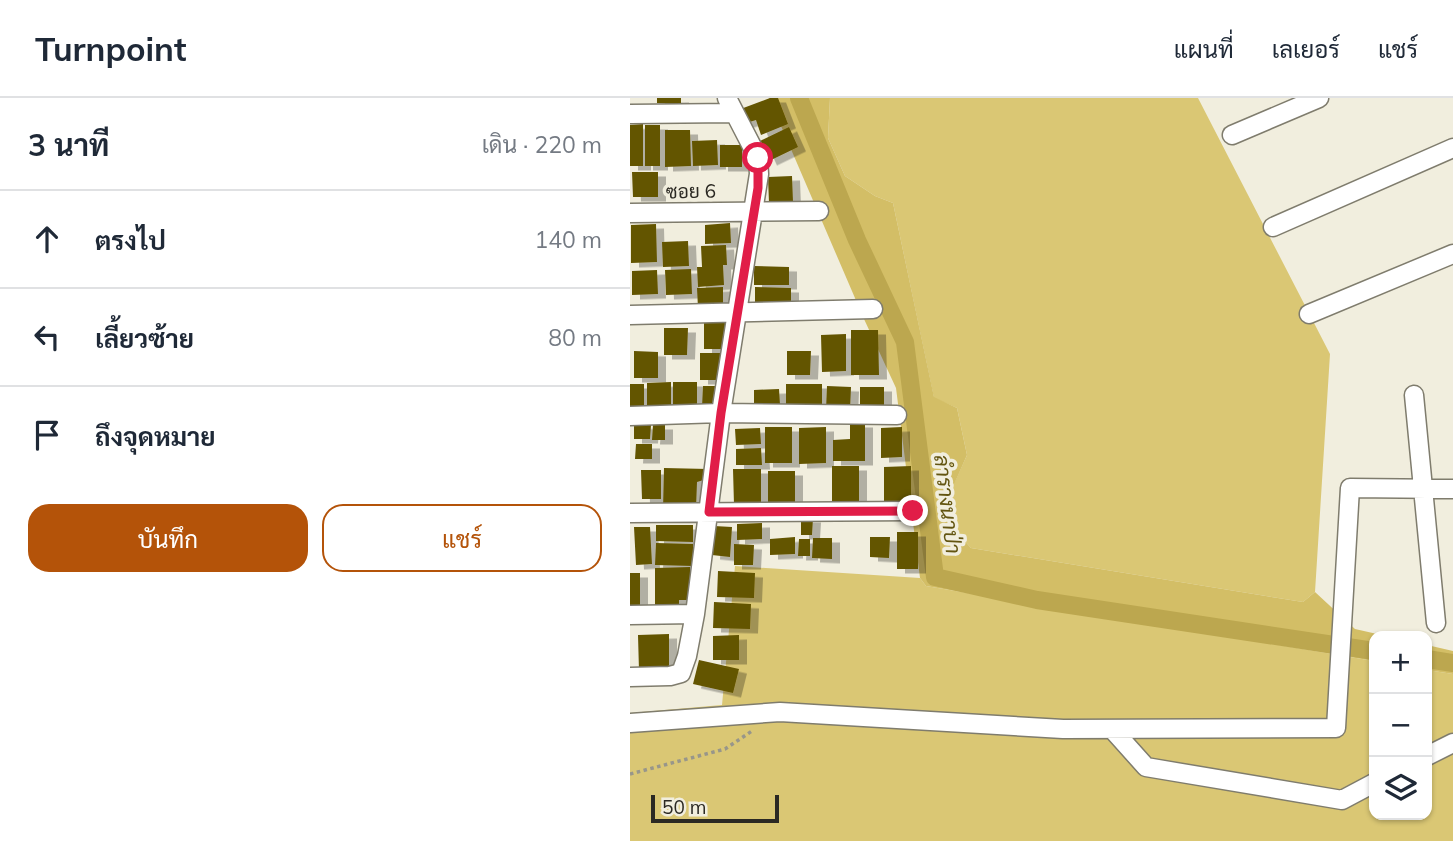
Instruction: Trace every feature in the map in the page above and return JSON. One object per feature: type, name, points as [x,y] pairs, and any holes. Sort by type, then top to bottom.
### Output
[{"type":"street","points":[[1232,135],[1319,98]]},
{"type":"street","points":[[630,114],[730,105],[758,158],[760,174],[721,413],[695,614],[687,656],[681,673],[670,676],[630,677]]},
{"type":"street","points":[[1273,227],[1453,148]]},
{"type":"street","name":"ซอย 6","points":[[630,213],[819,211]]},
{"type":"street","points":[[1308,314],[1453,254]]},
{"type":"street","points":[[630,315],[873,309]]},
{"type":"street","points":[[1414,395],[1436,623]]},
{"type":"street","points":[[630,416],[721,413],[897,415]]},
{"type":"street","points":[[630,723],[780,712],[1063,729],[1336,728],[1350,488],[1453,489]]},
{"type":"street","points":[[630,513],[913,511]]},
{"type":"street","points":[[630,615],[695,614]]},
{"type":"street","points":[[1112,729],[1146,767],[1342,800],[1369,786]]},
{"type":"street","points":[[1432,754],[1453,743]]},
{"type":"path","points":[[630,774],[725,749],[780,712]]},
{"type":"shaded area","points":[[769,98],[830,98],[828,138],[845,176],[875,196],[893,203],[934,397],[957,408],[967,455],[949,496],[954,529],[971,548],[1303,602],[1315,592],[1355,629],[1369,632],[1369,660],[926,586],[920,578],[896,388]]},
{"type":"shaded area","points":[[830,98],[1198,98],[1330,354],[1315,592],[1303,602],[971,548],[954,529],[949,495],[967,455],[957,408],[934,398],[893,203],[875,196],[845,176],[828,138]]},
{"type":"shaded area","points":[[735,566],[920,578],[926,586],[1369,660],[1369,820],[1432,820],[1432,671],[1453,674],[1453,841],[630,841],[630,713],[722,705]]},
{"type":"shaded area","points":[[1432,646],[1453,651],[1453,674],[1432,671]]},
{"type":"building","points":[[657,98],[681,98],[681,104],[657,103]]},
{"type":"building","points":[[770,98],[778,98],[788,124],[761,135],[756,120],[743,124],[738,110]]},
{"type":"building","points":[[643,124],[643,166],[630,166],[630,125]]},
{"type":"building","points":[[645,125],[660,125],[660,166],[645,166]]},
{"type":"building","points":[[789,127],[798,147],[769,161],[760,141]]},
{"type":"building","points":[[665,130],[690,130],[691,166],[665,167]]},
{"type":"building","points":[[717,140],[718,165],[693,166],[692,141]]},
{"type":"building","points":[[720,145],[742,145],[742,167],[720,167]]},
{"type":"building","points":[[632,172],[658,172],[658,197],[633,197]]},
{"type":"building","points":[[792,176],[793,202],[769,203],[768,177]]},
{"type":"building","points":[[730,223],[731,243],[705,244],[705,225]]},
{"type":"building","points":[[656,224],[657,262],[631,263],[631,225]]},
{"type":"building","points":[[688,241],[689,266],[663,267],[662,242]]},
{"type":"building","points":[[726,245],[724,285],[698,287],[697,267],[702,267],[701,246]]},
{"type":"building","points":[[754,266],[789,267],[789,285],[754,285]]},
{"type":"building","points":[[691,269],[692,294],[666,295],[665,270]]},
{"type":"building","points":[[657,270],[658,294],[632,295],[632,271]]},
{"type":"building","points":[[723,287],[723,307],[698,308],[697,288]]},
{"type":"building","points":[[755,287],[791,288],[791,306],[755,306]]},
{"type":"building","points":[[704,323],[728,323],[728,349],[704,349]]},
{"type":"building","points":[[664,328],[688,328],[687,355],[664,355]]},
{"type":"building","points":[[851,330],[878,330],[879,375],[851,375]]},
{"type":"building","points":[[846,334],[846,371],[822,372],[821,335]]},
{"type":"building","points":[[634,351],[658,352],[658,378],[634,378]]},
{"type":"building","points":[[787,351],[811,351],[810,375],[787,375]]},
{"type":"building","points":[[700,353],[724,353],[724,380],[700,380]]},
{"type":"building","points":[[671,382],[671,409],[647,409],[647,383]]},
{"type":"building","points":[[673,382],[697,382],[697,408],[673,408]]},
{"type":"building","points":[[630,384],[644,384],[644,411],[630,411]]},
{"type":"building","points":[[786,384],[822,384],[822,411],[786,411]]},
{"type":"building","points":[[703,386],[715,386],[714,408],[702,407]]},
{"type":"building","points":[[827,386],[851,387],[850,410],[826,410]]},
{"type":"building","points":[[860,387],[884,387],[884,411],[860,411]]},
{"type":"building","points":[[779,389],[780,405],[754,406],[754,390]]},
{"type":"building","points":[[850,423],[865,423],[865,461],[833,461],[833,440],[850,439]]},
{"type":"building","points":[[634,424],[651,425],[650,439],[634,439]]},
{"type":"building","points":[[653,425],[665,425],[665,440],[652,440]]},
{"type":"building","points":[[765,427],[792,427],[792,463],[765,463]]},
{"type":"building","points":[[826,427],[826,463],[799,464],[799,428]]},
{"type":"building","points":[[902,427],[902,457],[881,458],[881,428]]},
{"type":"building","points":[[760,428],[761,444],[736,445],[735,429]]},
{"type":"building","points":[[636,444],[652,444],[652,459],[635,459]]},
{"type":"building","points":[[761,448],[762,465],[736,465],[736,449]]},
{"type":"building","points":[[832,466],[859,466],[859,502],[832,502]]},
{"type":"building","points":[[911,466],[911,502],[884,503],[884,467]]},
{"type":"building","points":[[664,468],[708,469],[707,479],[697,482],[696,509],[663,509]]},
{"type":"building","points":[[733,469],[761,469],[761,505],[734,505]]},
{"type":"building","points":[[641,470],[661,470],[661,499],[642,499]]},
{"type":"building","points":[[768,471],[795,471],[795,507],[768,507]]},
{"type":"building","points":[[801,518],[813,518],[812,535],[801,535]]},
{"type":"building","points":[[762,523],[762,539],[737,540],[737,524]]},
{"type":"building","points":[[656,525],[693,525],[693,542],[656,541]]},
{"type":"building","points":[[714,526],[732,527],[730,557],[712,555]]},
{"type":"building","points":[[634,527],[650,527],[652,564],[636,565]]},
{"type":"building","points":[[897,532],[918,532],[918,569],[897,569]]},
{"type":"building","points":[[795,537],[795,554],[770,555],[770,539]]},
{"type":"building","points":[[870,537],[890,537],[889,558],[870,557]]},
{"type":"building","points":[[813,538],[832,538],[832,559],[812,558]]},
{"type":"building","points":[[799,539],[810,539],[810,556],[798,556]]},
{"type":"building","points":[[656,543],[693,544],[693,566],[655,565]]},
{"type":"building","points":[[734,544],[754,545],[753,565],[734,565]]},
{"type":"building","points":[[690,567],[690,600],[679,600],[679,609],[655,610],[655,568]]},
{"type":"building","points":[[718,571],[755,573],[754,598],[717,597]]},
{"type":"building","points":[[630,573],[640,573],[640,610],[630,610]]},
{"type":"building","points":[[714,602],[751,604],[750,629],[713,628]]},
{"type":"building","points":[[669,634],[669,671],[639,671],[638,635]]},
{"type":"building","points":[[739,635],[739,660],[713,660],[713,636]]},
{"type":"building","points":[[699,660],[739,669],[733,693],[693,684]]},
{"type":"waterway","name":"ลำรางนาป่า","points":[[799,98],[857,240],[905,342],[935,577],[1037,600],[1369,650]]},
{"type":"waterway","name":"ลำรางนาป่า","points":[[1432,660],[1453,663]]},
{"type":"route","points":[[758,158],[760,174],[721,413],[709,512],[913,511]]}]
